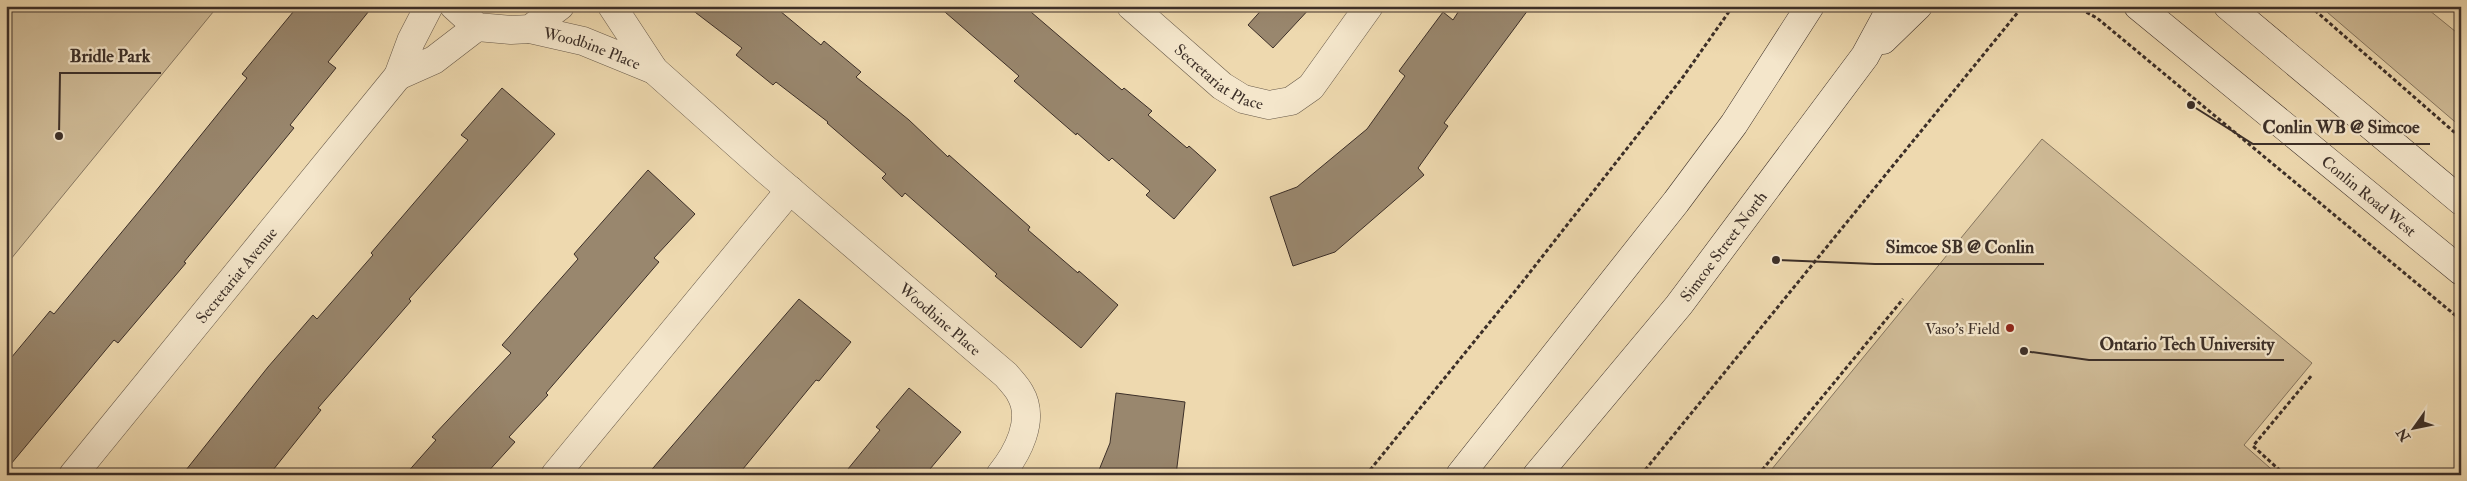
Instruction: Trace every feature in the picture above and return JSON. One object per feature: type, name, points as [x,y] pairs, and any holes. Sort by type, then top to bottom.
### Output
[{"type":"street","name":"Secretariat Avenue","points":[[73,475],[398,76],[411,41],[429,6]]},
{"type":"street","points":[[454,6],[477,27]]},
{"type":"street","points":[[530,28],[560,6]]},
{"type":"street","name":"Woodbine Place","points":[[612,6],[654,70],[790,190],[1006,375],[1021,394],[1026,411],[1022,438],[1010,463],[1000,475]]},
{"type":"street","name":"Secretariat Place","points":[[1131,6],[1222,86],[1243,99],[1269,105],[1291,101],[1310,87],[1369,6]]},
{"type":"street","points":[[1460,475],[1676,202],[1734,124],[1810,6]]},
{"type":"street","name":"Simcoe Street North","points":[[1537,475],[1678,305],[1865,56],[1892,6]]},
{"type":"street","points":[[1865,56],[1918,6]]},
{"type":"street","name":"Conlin Road West","points":[[2138,6],[2461,271]]},
{"type":"street","points":[[2228,6],[2461,201]]},
{"type":"street","name":"Secretariat Avenue","points":[[398,76],[434,60],[477,27]]},
{"type":"street","name":"Woodbine Place","points":[[477,27],[530,28],[583,41],[654,70]]},
{"type":"street","points":[[555,475],[790,190]]},
{"type":"path","points":[[1366,475],[1538,262],[1683,77],[1733,6]]},
{"type":"path","points":[[1641,475],[2022,6]]},
{"type":"path","points":[[2075,6],[2097,18],[2461,320]]},
{"type":"path","points":[[2310,6],[2461,138]]},
{"type":"path","points":[[1758,475],[1902,299]]},
{"type":"path","points":[[2285,475],[2253,446],[2312,375]]},
{"type":"shaded area","points":[[6,6],[218,6],[6,265]]},
{"type":"shaded area","points":[[2320,6],[2424,6],[2461,36],[2461,127]]},
{"type":"shaded area","points":[[2042,139],[2312,363],[2244,445],[2278,475],[1767,475]]},
{"type":"building","points":[[298,6],[373,6],[328,62],[336,68],[290,125],[294,128],[184,262],[186,263],[118,343],[114,340],[6,470],[6,364],[50,311],[54,314],[155,192],[247,78],[242,74]]},
{"type":"building","points":[[687,6],[774,6],[821,45],[824,41],[861,72],[856,77],[909,120],[948,157],[949,155],[1030,227],[1028,230],[1118,305],[1081,348],[995,276],[997,274],[905,193],[902,197],[882,178],[886,174],[828,122],[776,82],[773,85],[736,55],[742,48]]},
{"type":"building","points":[[938,6],[1024,6],[1122,90],[1124,88],[1152,111],[1148,115],[1187,148],[1189,146],[1216,170],[1174,219],[1146,195],[1150,191],[1112,158],[1109,161],[1014,81],[1019,76]]},
{"type":"building","points":[[1265,6],[1312,6],[1273,48],[1248,25]]},
{"type":"building","points":[[1462,6],[1531,6],[1444,123],[1448,126],[1418,168],[1424,175],[1335,252],[1293,266],[1270,197],[1297,187],[1367,129],[1405,76],[1399,71],[1443,12],[1453,20]]},
{"type":"building","points":[[502,88],[555,134],[409,299],[411,301],[318,408],[321,410],[269,475],[182,475],[268,367],[313,315],[317,319],[373,255],[371,253],[468,140],[461,135]]},
{"type":"building","points":[[648,170],[695,214],[654,258],[659,262],[546,393],[548,395],[509,437],[515,442],[485,475],[405,475],[436,440],[432,437],[511,353],[502,345],[578,259],[574,254]]},
{"type":"building","points":[[799,299],[851,342],[819,381],[816,380],[738,475],[647,475]]},
{"type":"building","points":[[909,388],[961,432],[925,475],[843,475],[880,430],[876,427]]},
{"type":"building","points":[[1116,393],[1185,402],[1176,475],[1097,475],[1110,443]]},
{"type":"place","name":"Conlin WB @ Simcoe","points":[[2191,105]]},
{"type":"place","name":"Bridle Park","points":[[59,136]]},
{"type":"place","name":"Simcoe SB @ Conlin","points":[[1776,260]]},
{"type":"place","name":"Vaso's Field","points":[[2010,328]]},
{"type":"place","name":"Ontario Tech University","points":[[2024,351]]}]
